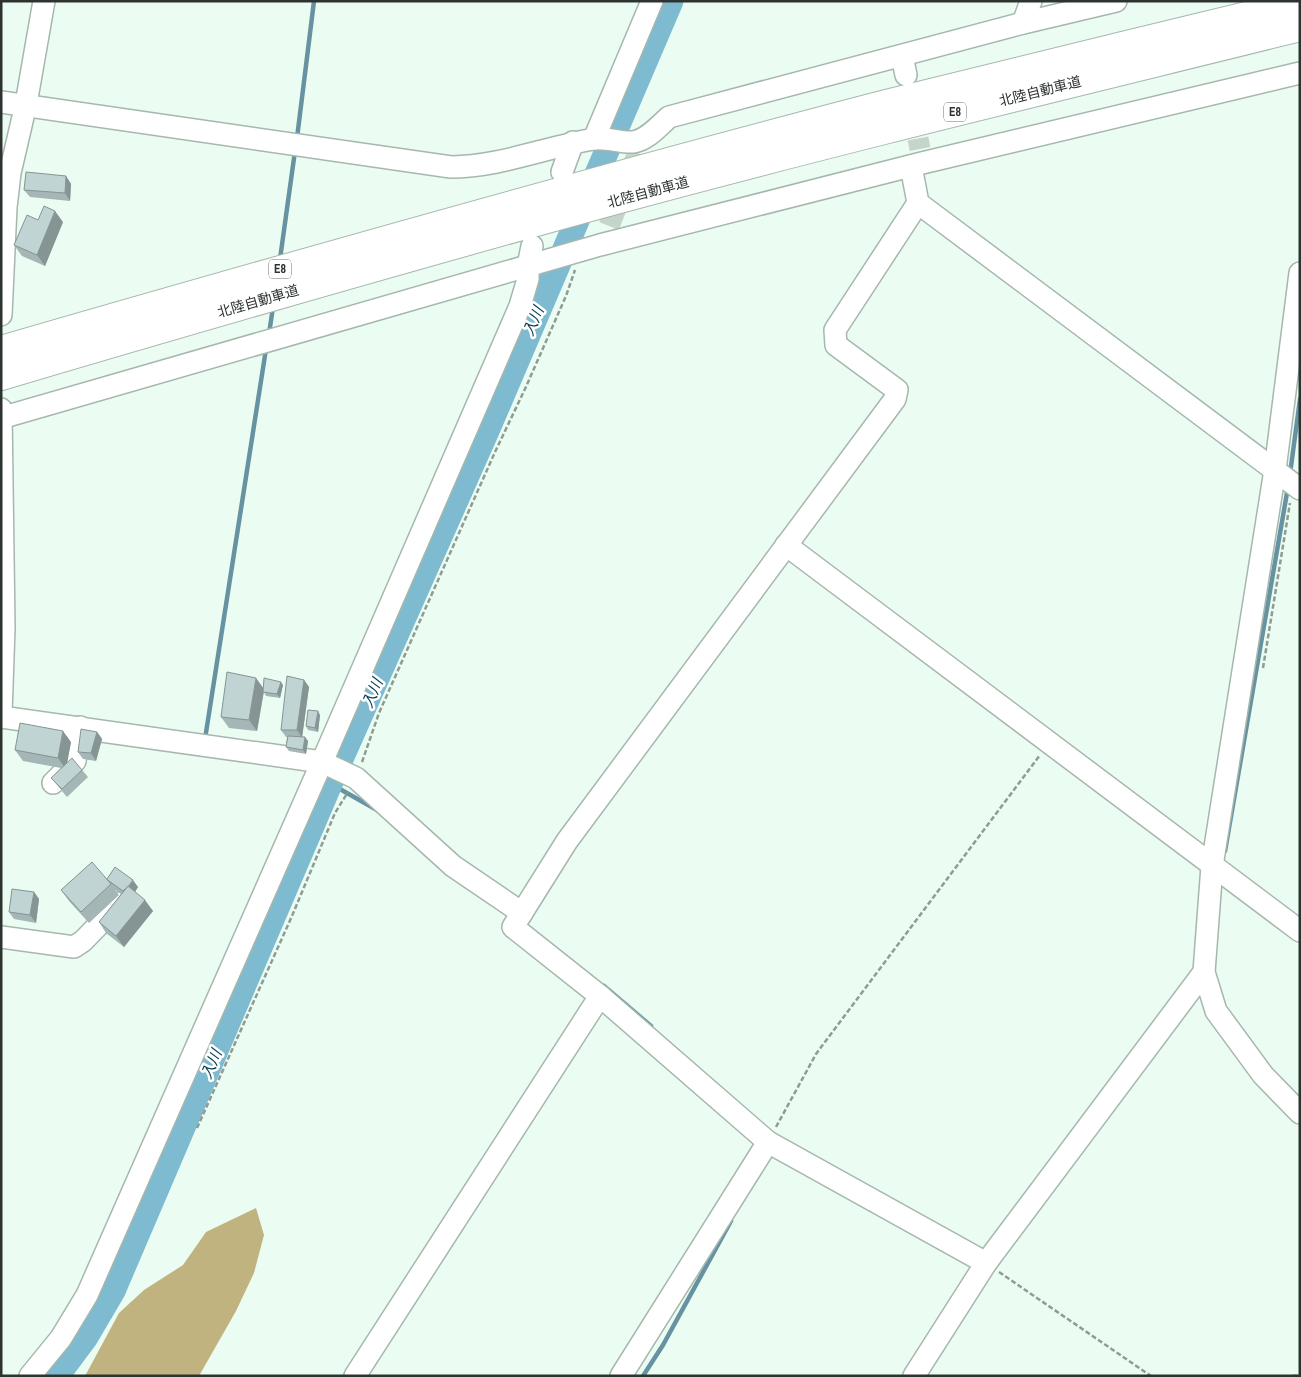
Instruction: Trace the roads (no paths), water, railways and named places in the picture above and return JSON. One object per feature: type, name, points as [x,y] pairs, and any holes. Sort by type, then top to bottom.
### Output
[{"type":"highway","name":"北陸自動車道","points":[[604,220],[887,104],[1300,3]]},
{"type":"highway","name":"北陸自動車道","points":[[1,376],[305,287],[547,220],[604,220],[893,127],[1300,27]]},
{"type":"highway","name":"北陸自動車道","points":[[1,350],[302,263],[561,182],[604,220]]},
{"type":"street","points":[[1,315],[7,195],[10,173],[26,104],[44,1]]},
{"type":"street","points":[[561,182],[652,1]]},
{"type":"street","points":[[1023,24],[1031,1]]},
{"type":"street","points":[[1,102],[26,104],[451,167],[473,167],[583,140],[602,138],[633,142],[640,146],[669,117],[904,65],[1023,24],[1116,1]]},
{"type":"street","points":[[1,418],[534,258],[604,220],[918,159],[1300,73]]},
{"type":"street","points":[[918,159],[918,203],[835,330],[836,345],[897,390],[895,398],[567,841],[513,927],[600,996],[768,1142],[986,1263]]},
{"type":"street","points":[[918,203],[1299,488]]},
{"type":"street","points":[[30,1376],[60,1338],[87,1295],[322,762],[520,306],[534,258]]},
{"type":"street","points":[[1300,273],[1275,470],[1212,866],[1204,972],[1216,1010],[1263,1075],[1300,1113]]},
{"type":"street","points":[[1,409],[3,628],[1,716],[322,762],[354,777],[453,866],[522,913]]},
{"type":"street","points":[[786,545],[1300,931]]},
{"type":"street","points":[[53,783],[75,762],[80,727]]},
{"type":"street","points":[[1,937],[74,947],[123,900]]},
{"type":"street","points":[[914,1376],[986,1263],[1204,972]]},
{"type":"street","points":[[355,1376],[600,996]]},
{"type":"street","points":[[621,1376],[768,1142]]},
{"type":"waterway","points":[[297,138],[314,1]]},
{"type":"waterway","name":"入川","points":[[57,1376],[86,1337],[113,1291],[333,777],[487,431],[671,1]]},
{"type":"waterway","points":[[280,259],[295,151]]},
{"type":"waterway","points":[[269,334],[273,307]]},
{"type":"waterway","points":[[205,739],[266,349]]},
{"type":"waterway","points":[[1290,474],[1300,399]]},
{"type":"waterway","points":[[1225,851],[1288,487]]},
{"type":"waterway","points":[[331,784],[377,810]]},
{"type":"waterway","points":[[604,986],[651,1026]]},
{"type":"waterway","points":[[643,1376],[663,1345],[731,1221]]},
{"type":"tunnel","points":[[912,107],[920,149]]},
{"type":"tunnel","points":[[609,226],[638,153]]}]
